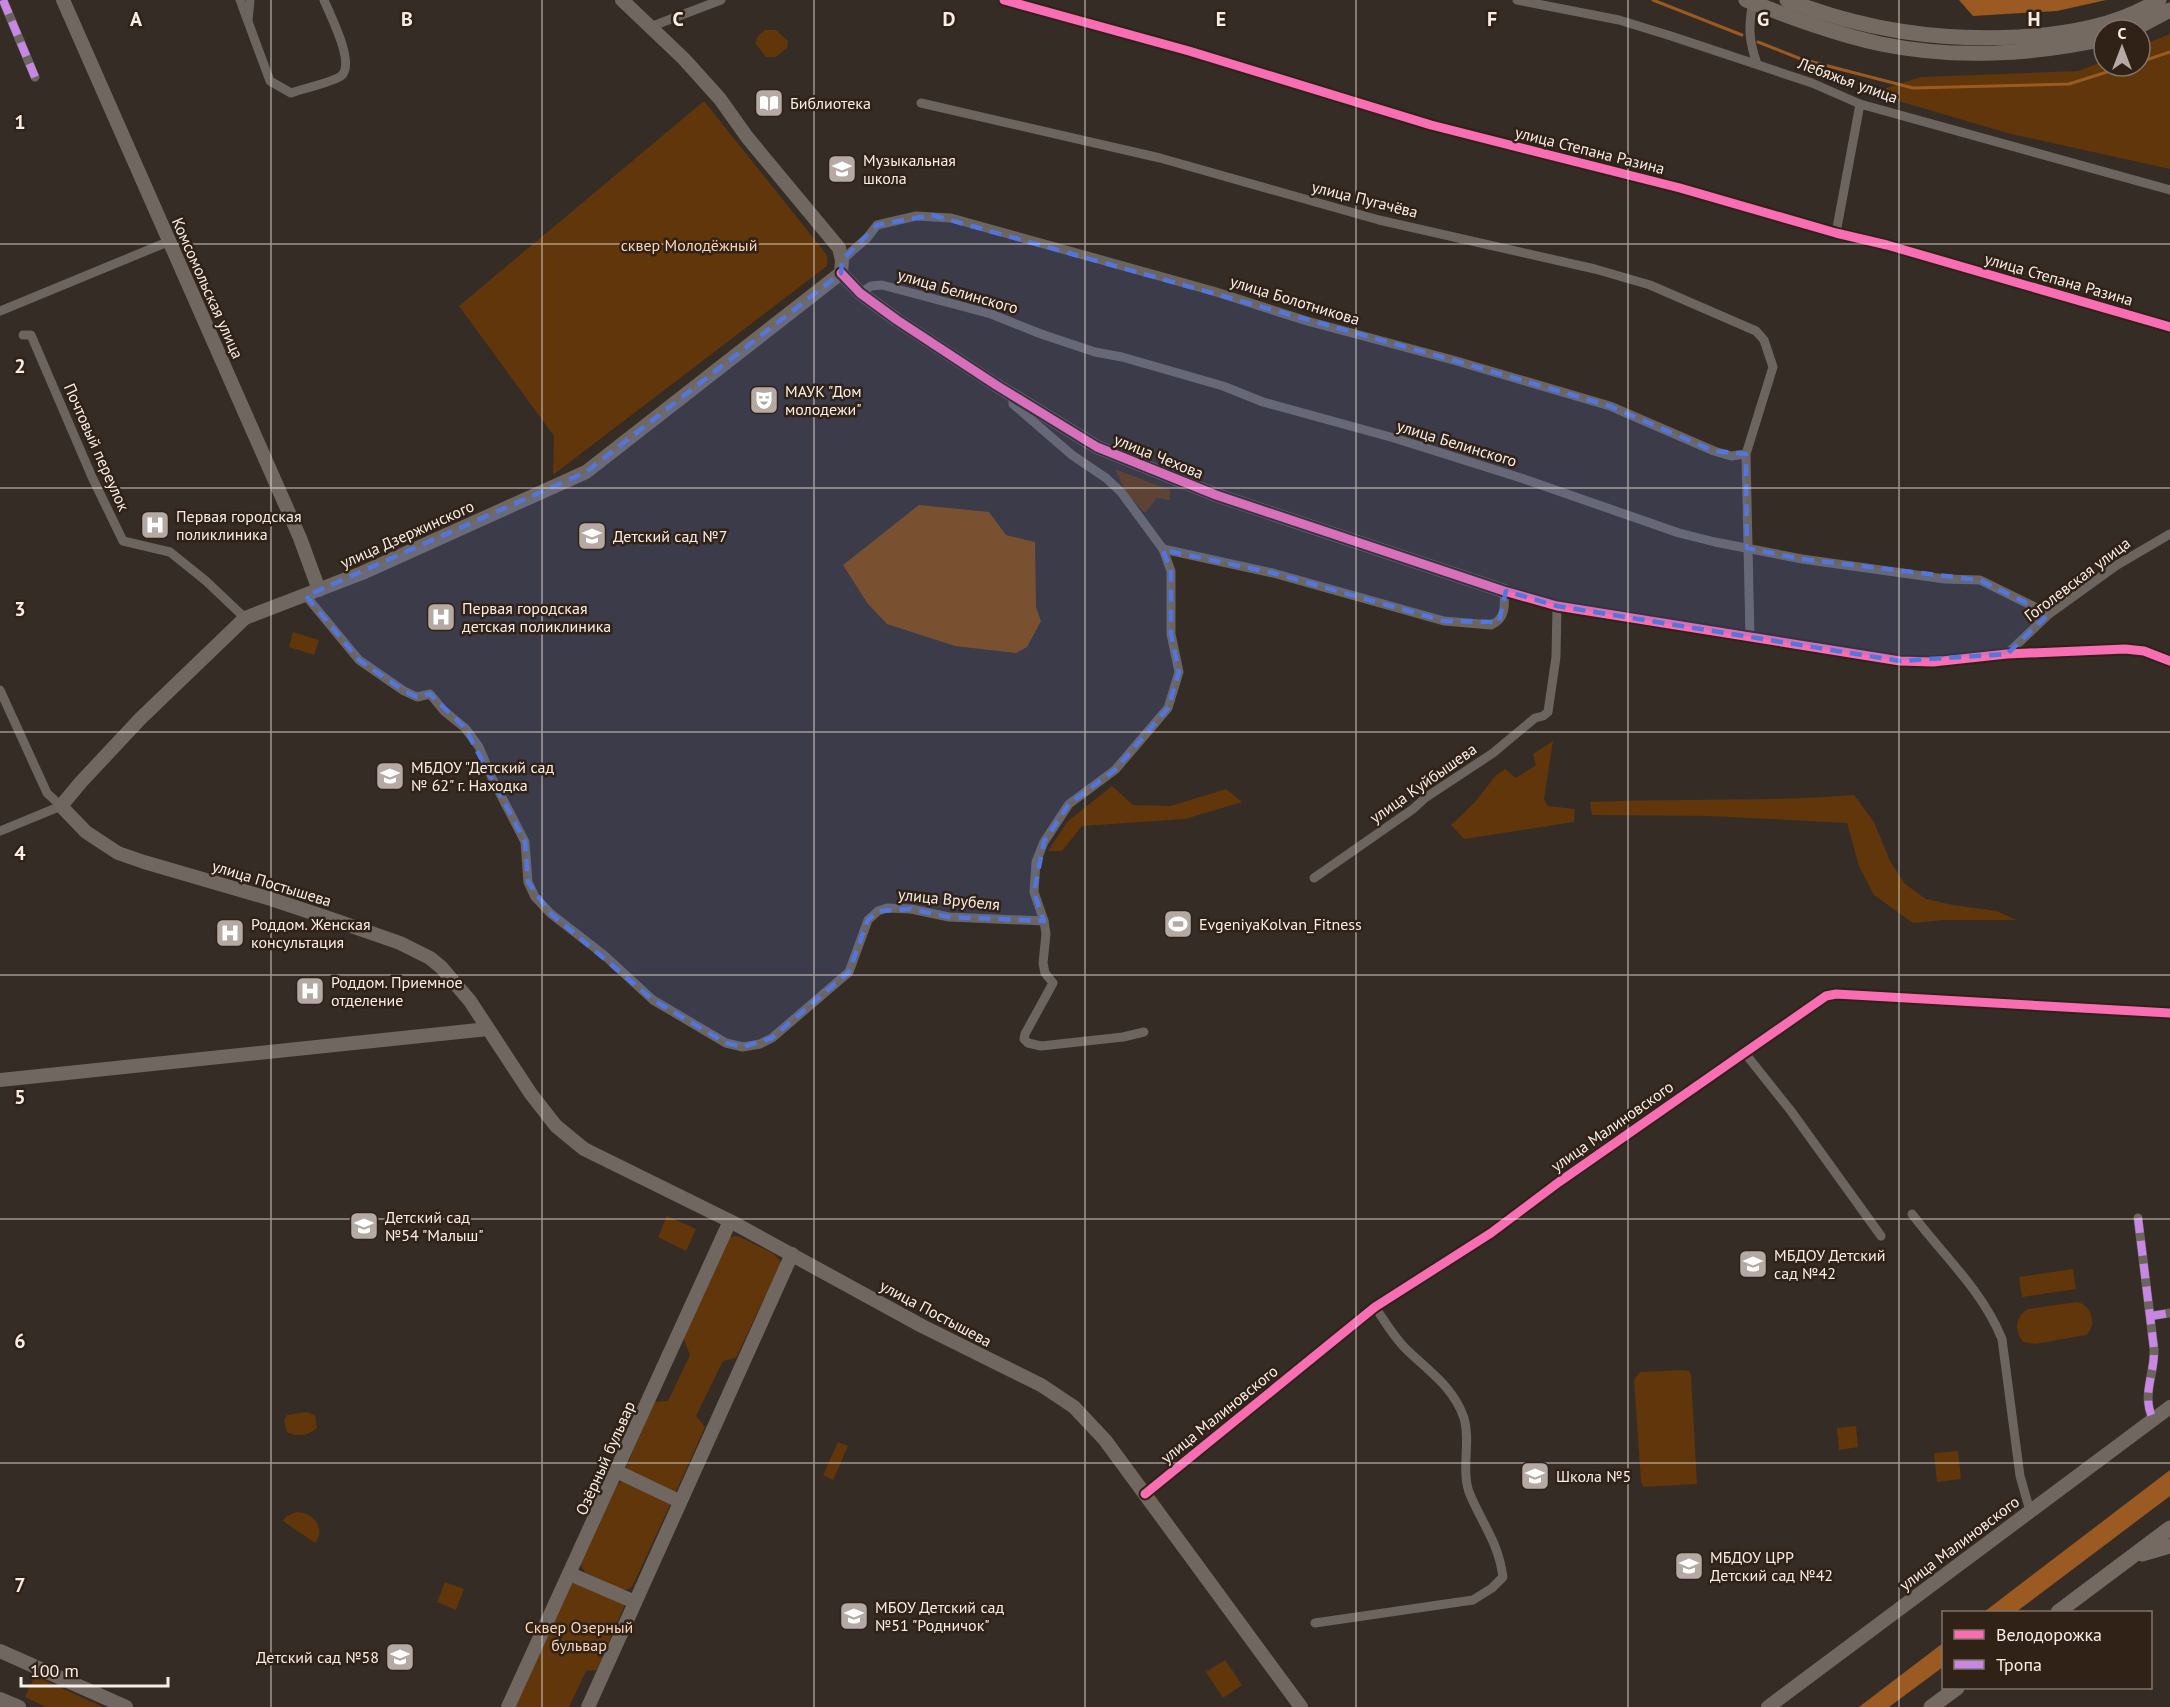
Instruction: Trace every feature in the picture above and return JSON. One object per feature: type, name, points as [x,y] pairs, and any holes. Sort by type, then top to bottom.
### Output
[{"type":"main road","points":[[1787,0],[1886,30],[1944,38],[1973,38],[2039,36],[2073,31],[2128,15],[2159,0]]},
{"type":"main road","points":[[1749,1],[1853,37],[1924,50],[1973,53],[2040,50],[2092,41]]},
{"type":"main road","points":[[2152,19],[2170,10]]},
{"type":"main road","points":[[2059,1611],[2170,1528]]},
{"type":"main road","points":[[2111,1572],[2139,1556],[2170,1546]]},
{"type":"main road","points":[[1931,1707],[1956,1689]]},
{"type":"street","points":[[3,0],[35,76]]},
{"type":"street","name":"Комсомольская улица","points":[[63,0],[300,538],[320,590]]},
{"type":"street","points":[[240,0],[270,81],[291,93],[341,76],[346,68],[346,56],[324,0]]},
{"type":"street","points":[[248,22],[250,0]]},
{"type":"street","name":"улица Чехова","points":[[622,0],[720,99],[747,137],[839,248],[842,267],[860,293],[897,320],[1013,396],[1097,447],[1227,499],[1504,591]]},
{"type":"street","points":[[690,0],[693,11]]},
{"type":"street","points":[[650,27],[721,0]]},
{"type":"street","name":"улица Степана Разина","points":[[1004,0],[1189,51],[1431,125],[1669,185],[1836,233],[1887,244],[2170,327]]},
{"type":"street","name":"Лебяжья улица","points":[[1517,0],[1618,20],[1812,83],[1860,104],[2170,190]]},
{"type":"street","points":[[1749,1],[1748,25],[1757,64]]},
{"type":"street","name":"улица Пугачёва","points":[[921,104],[1160,159],[1379,220],[1562,261],[1650,285],[1756,331],[1764,340],[1773,367],[1746,454]]},
{"type":"street","points":[[1836,233],[1860,104]]},
{"type":"street","name":"улица Болотникова","points":[[842,267],[877,225],[916,216],[932,215],[951,218],[1588,400],[1655,424],[1714,451],[1731,456],[1746,454]]},
{"type":"street","points":[[0,311],[170,241]]},
{"type":"street","name":"улица Дзержинского","points":[[0,831],[61,807],[81,782],[140,719],[245,618],[306,596],[586,472],[842,267]]},
{"type":"street","name":"улица Белинского","points":[[860,293],[871,286],[882,285],[992,314],[1095,352],[1122,357],[1223,386],[1263,402],[1394,438],[1521,478],[1679,533],[1814,561],[1945,579],[1980,580],[2049,614]]},
{"type":"street","name":"Почтовый переулок","points":[[23,335],[31,335],[92,477],[123,541],[170,552],[206,581],[245,618]]},
{"type":"street","points":[[1013,396],[1013,404],[1047,435],[1071,455],[1106,478],[1121,492],[1163,549],[1171,571],[1171,634],[1179,672],[1168,708],[1116,770],[1069,804],[1044,842],[1036,862],[1034,892],[1046,934],[1043,963],[1045,973],[1053,983],[1024,1039],[1028,1043],[1041,1046],[1123,1037],[1144,1032]]},
{"type":"street","points":[[1746,454],[1750,638]]},
{"type":"street","name":"Гоголевская улица","points":[[2007,654],[2049,614],[2117,565],[2170,534]]},
{"type":"street","points":[[1163,549],[1273,573],[1444,621],[1491,625],[1498,622],[1503,616],[1504,591],[1557,606],[1900,661],[1933,662],[2007,654],[2125,649],[2144,651],[2170,661]]},
{"type":"street","name":"улица Врубеля","points":[[306,596],[359,660],[404,691],[417,697],[430,694],[444,711],[465,728],[479,747],[492,778],[525,842],[528,882],[535,897],[550,914],[604,955],[653,1000],[726,1043],[743,1047],[760,1044],[772,1038],[849,972],[868,920],[878,911],[887,908],[911,909],[949,917],[1044,921]]},
{"type":"street","name":"улица Куйбышева","points":[[1314,878],[1413,809],[1425,798],[1493,753],[1535,717],[1543,716],[1548,712],[1556,657],[1557,606]]},
{"type":"street","points":[[0,690],[46,793],[61,807]]},
{"type":"street","name":"улица Постышева","points":[[61,807],[86,832],[118,853],[326,917],[417,951],[442,968],[470,1001],[531,1094],[556,1126],[569,1138],[607,1162],[730,1221],[922,1326],[1059,1396],[1090,1423],[1301,1707]]},
{"type":"street","name":"улица Малиновского","points":[[1144,1494],[1375,1307],[1491,1233],[1559,1182],[1820,999],[1836,994],[2170,1013]]},
{"type":"street","points":[[0,1080],[488,1029]]},
{"type":"street","points":[[1744,1052],[1791,1112],[1881,1236]]},
{"type":"street","points":[[1912,1214],[1939,1250],[1956,1265],[1984,1303],[2002,1339],[2020,1476],[2030,1511]]},
{"type":"street","points":[[2138,1218],[2151,1316],[2154,1361],[2147,1400],[2153,1419]]},
{"type":"street","name":"Озёрный бульвар","points":[[508,1707],[730,1221]]},
{"type":"street","points":[[588,1707],[792,1254]]},
{"type":"street","points":[[1315,1623],[1473,1600],[1492,1588],[1503,1577],[1494,1541],[1468,1489],[1466,1430],[1463,1417],[1450,1392],[1437,1376],[1404,1347],[1375,1307]]},
{"type":"street","points":[[2151,1316],[2170,1313]]},
{"type":"street","name":"улица Малиновского","points":[[1768,1707],[2170,1407]]},
{"type":"street","points":[[616,1472],[680,1501]]},
{"type":"street","points":[[570,1574],[635,1602]]},
{"type":"street","points":[[0,1651],[126,1707]]},
{"type":"street","points":[[0,1698],[19,1707]]},
{"type":"highlighted area","points":[[932,215],[1610,406],[1714,451],[1746,454],[1747,548],[1802,559],[1980,580],[2049,614],[2007,654],[1900,661],[1557,606],[1506,591],[1499,622],[1444,621],[1273,573],[1163,550],[1171,571],[1171,634],[1179,672],[1168,708],[1115,770],[1069,804],[1044,842],[1034,892],[1044,921],[949,917],[911,909],[878,911],[868,920],[849,972],[772,1038],[743,1047],[726,1043],[653,1000],[550,913],[528,882],[525,842],[465,728],[430,694],[417,697],[404,691],[359,660],[306,596],[586,472],[841,273],[842,260],[877,225]]},
{"type":"green space","points":[[765,30],[776,30],[788,41],[787,48],[776,57],[766,57],[755,43],[758,36]]},
{"type":"green space","points":[[2170,34],[2170,169],[2011,134],[1871,93],[1921,77],[2078,71],[2092,66],[2092,78],[2152,78],[2152,41]]},
{"type":"green space","name":"сквер Молодёжный","points":[[704,101],[823,250],[827,256],[827,266],[553,475],[554,436],[459,306]]},
{"type":"green space","points":[[1115,469],[1170,490],[1170,500],[1157,498],[1145,513],[1126,493]]},
{"type":"green space","points":[[293,632],[319,640],[314,655],[289,647]]},
{"type":"green space","points":[[1553,741],[1544,799],[1548,806],[1575,809],[1574,822],[1464,839],[1451,825],[1475,802],[1496,775],[1505,769],[1516,778],[1536,765],[1533,754]]},
{"type":"green space","points":[[1112,786],[1133,805],[1171,806],[1226,789],[1242,802],[1185,819],[1082,826],[1062,851],[1048,851],[1067,822]]},
{"type":"green space","points":[[1854,795],[1874,822],[1890,861],[1905,884],[1926,899],[1997,911],[2016,920],[1945,920],[1913,923],[1874,895],[1859,866],[1847,823],[1709,816],[1592,815],[1590,802],[1788,798]]},
{"type":"green space","points":[[667,1216],[696,1229],[686,1251],[658,1237]]},
{"type":"green space","points":[[738,1236],[774,1254],[781,1262],[736,1358],[723,1361],[696,1416],[705,1427],[675,1494],[627,1469],[627,1466],[653,1402],[668,1401],[690,1355],[682,1335],[730,1237]]},
{"type":"green space","points":[[2073,1269],[2076,1289],[2022,1297],[2019,1277]]},
{"type":"green space","points":[[2076,1302],[2086,1306],[2091,1315],[2092,1326],[2086,1335],[2035,1344],[2023,1342],[2020,1338],[2017,1329],[2018,1320],[2028,1309]]},
{"type":"green space","points":[[1689,1371],[1691,1375],[1697,1484],[1643,1487],[1634,1380],[1640,1372]]},
{"type":"green space","points":[[307,1412],[315,1415],[317,1428],[302,1435],[287,1432],[284,1421],[287,1415]]},
{"type":"green space","points":[[1856,1426],[1858,1447],[1839,1450],[1837,1428]]},
{"type":"green space","points":[[838,1442],[848,1446],[833,1480],[823,1475]]},
{"type":"green space","points":[[1958,1451],[1961,1479],[1937,1482],[1934,1453]]},
{"type":"green space","points":[[623,1481],[667,1500],[670,1505],[633,1585],[623,1590],[586,1573],[581,1563],[616,1485]]},
{"type":"green space","points":[[296,1512],[308,1515],[316,1522],[319,1532],[315,1543],[283,1521],[287,1516]]},
{"type":"green space","name":"Сквер Озерный бульвар","points":[[573,1580],[626,1602],[597,1670],[586,1671],[569,1707],[515,1707]]},
{"type":"green space","points":[[445,1582],[464,1589],[456,1610],[437,1602]]},
{"type":"green space","points":[[1225,1660],[1242,1685],[1223,1698],[1206,1672]]},
{"type":"green space","points":[[35,1676],[103,1707],[46,1707],[25,1697]]},
{"type":"shaded area","points":[[1959,0],[2106,0],[2057,11],[1973,16]]},
{"type":"shaded area","points":[[919,505],[989,512],[1006,535],[1035,542],[1036,607],[1041,621],[1027,647],[1016,653],[955,646],[887,624],[868,604],[843,565]]},
{"type":"shaded area","points":[[2170,1470],[2170,1496],[2017,1611],[1985,1611]]},
{"type":"shaded area","points":[[1942,1644],[1942,1668],[1889,1707],[1859,1707]]},
{"type":"waterway","points":[[1653,0],[1742,35]]},
{"type":"waterway","points":[[1758,42],[1801,59],[1913,88],[2069,84],[2092,77]]},
{"type":"waterway","points":[[2152,58],[2170,52]]},
{"type":"marked path","points":[[3,0],[35,77]]},
{"type":"marked path","points":[[2138,1218],[2154,1349],[2148,1393],[2153,1419]]},
{"type":"marked path","points":[[2151,1316],[2170,1313]]},
{"type":"cycle path","points":[[1004,0],[1189,51],[1431,125],[1680,188],[2170,327]]},
{"type":"cycle path","points":[[841,273],[860,293],[897,320],[996,385],[1097,447],[1216,495],[1504,591],[1557,606],[1900,661],[1933,662],[2007,654],[2125,649],[2144,651],[2170,661]]},
{"type":"cycle path","points":[[1145,1494],[1375,1307],[1491,1233],[1559,1182],[1826,996],[1836,994],[2170,1013]]},
{"type":"place","name":"Библиотека","points":[[769,103]]},
{"type":"place","name":"Музыкальная школа","points":[[842,169]]},
{"type":"place","name":"МАУК \"Дом молодежи\"","points":[[764,400]]},
{"type":"place","name":"Первая городская поликлиника","points":[[155,525]]},
{"type":"place","name":"Детский сад №7","points":[[592,536]]},
{"type":"place","name":"Первая городская детская поликлиника","points":[[441,617]]},
{"type":"place","name":"МБДОУ \"Детский сад № 62\" г. Находка","points":[[390,776]]},
{"type":"place","name":"EvgeniyaKolvan_Fitness","points":[[1178,924]]},
{"type":"place","name":"Роддом. Женская консультация","points":[[230,933]]},
{"type":"place","name":"Роддом. Приемное отделение","points":[[310,991]]},
{"type":"place","name":"Детский сад №54 \"Малыш\"","points":[[364,1226]]},
{"type":"place","name":"МБДОУ Детский сад №42","points":[[1753,1264]]},
{"type":"place","name":"Школа №5","points":[[1535,1476]]},
{"type":"place","name":"МБДОУ ЦРР Детский сад №42","points":[[1689,1566]]},
{"type":"place","name":"МБОУ Детский сад №51 \"Родничок\"","points":[[854,1616]]},
{"type":"place","name":"Детский сад №58","points":[[400,1657]]}]
